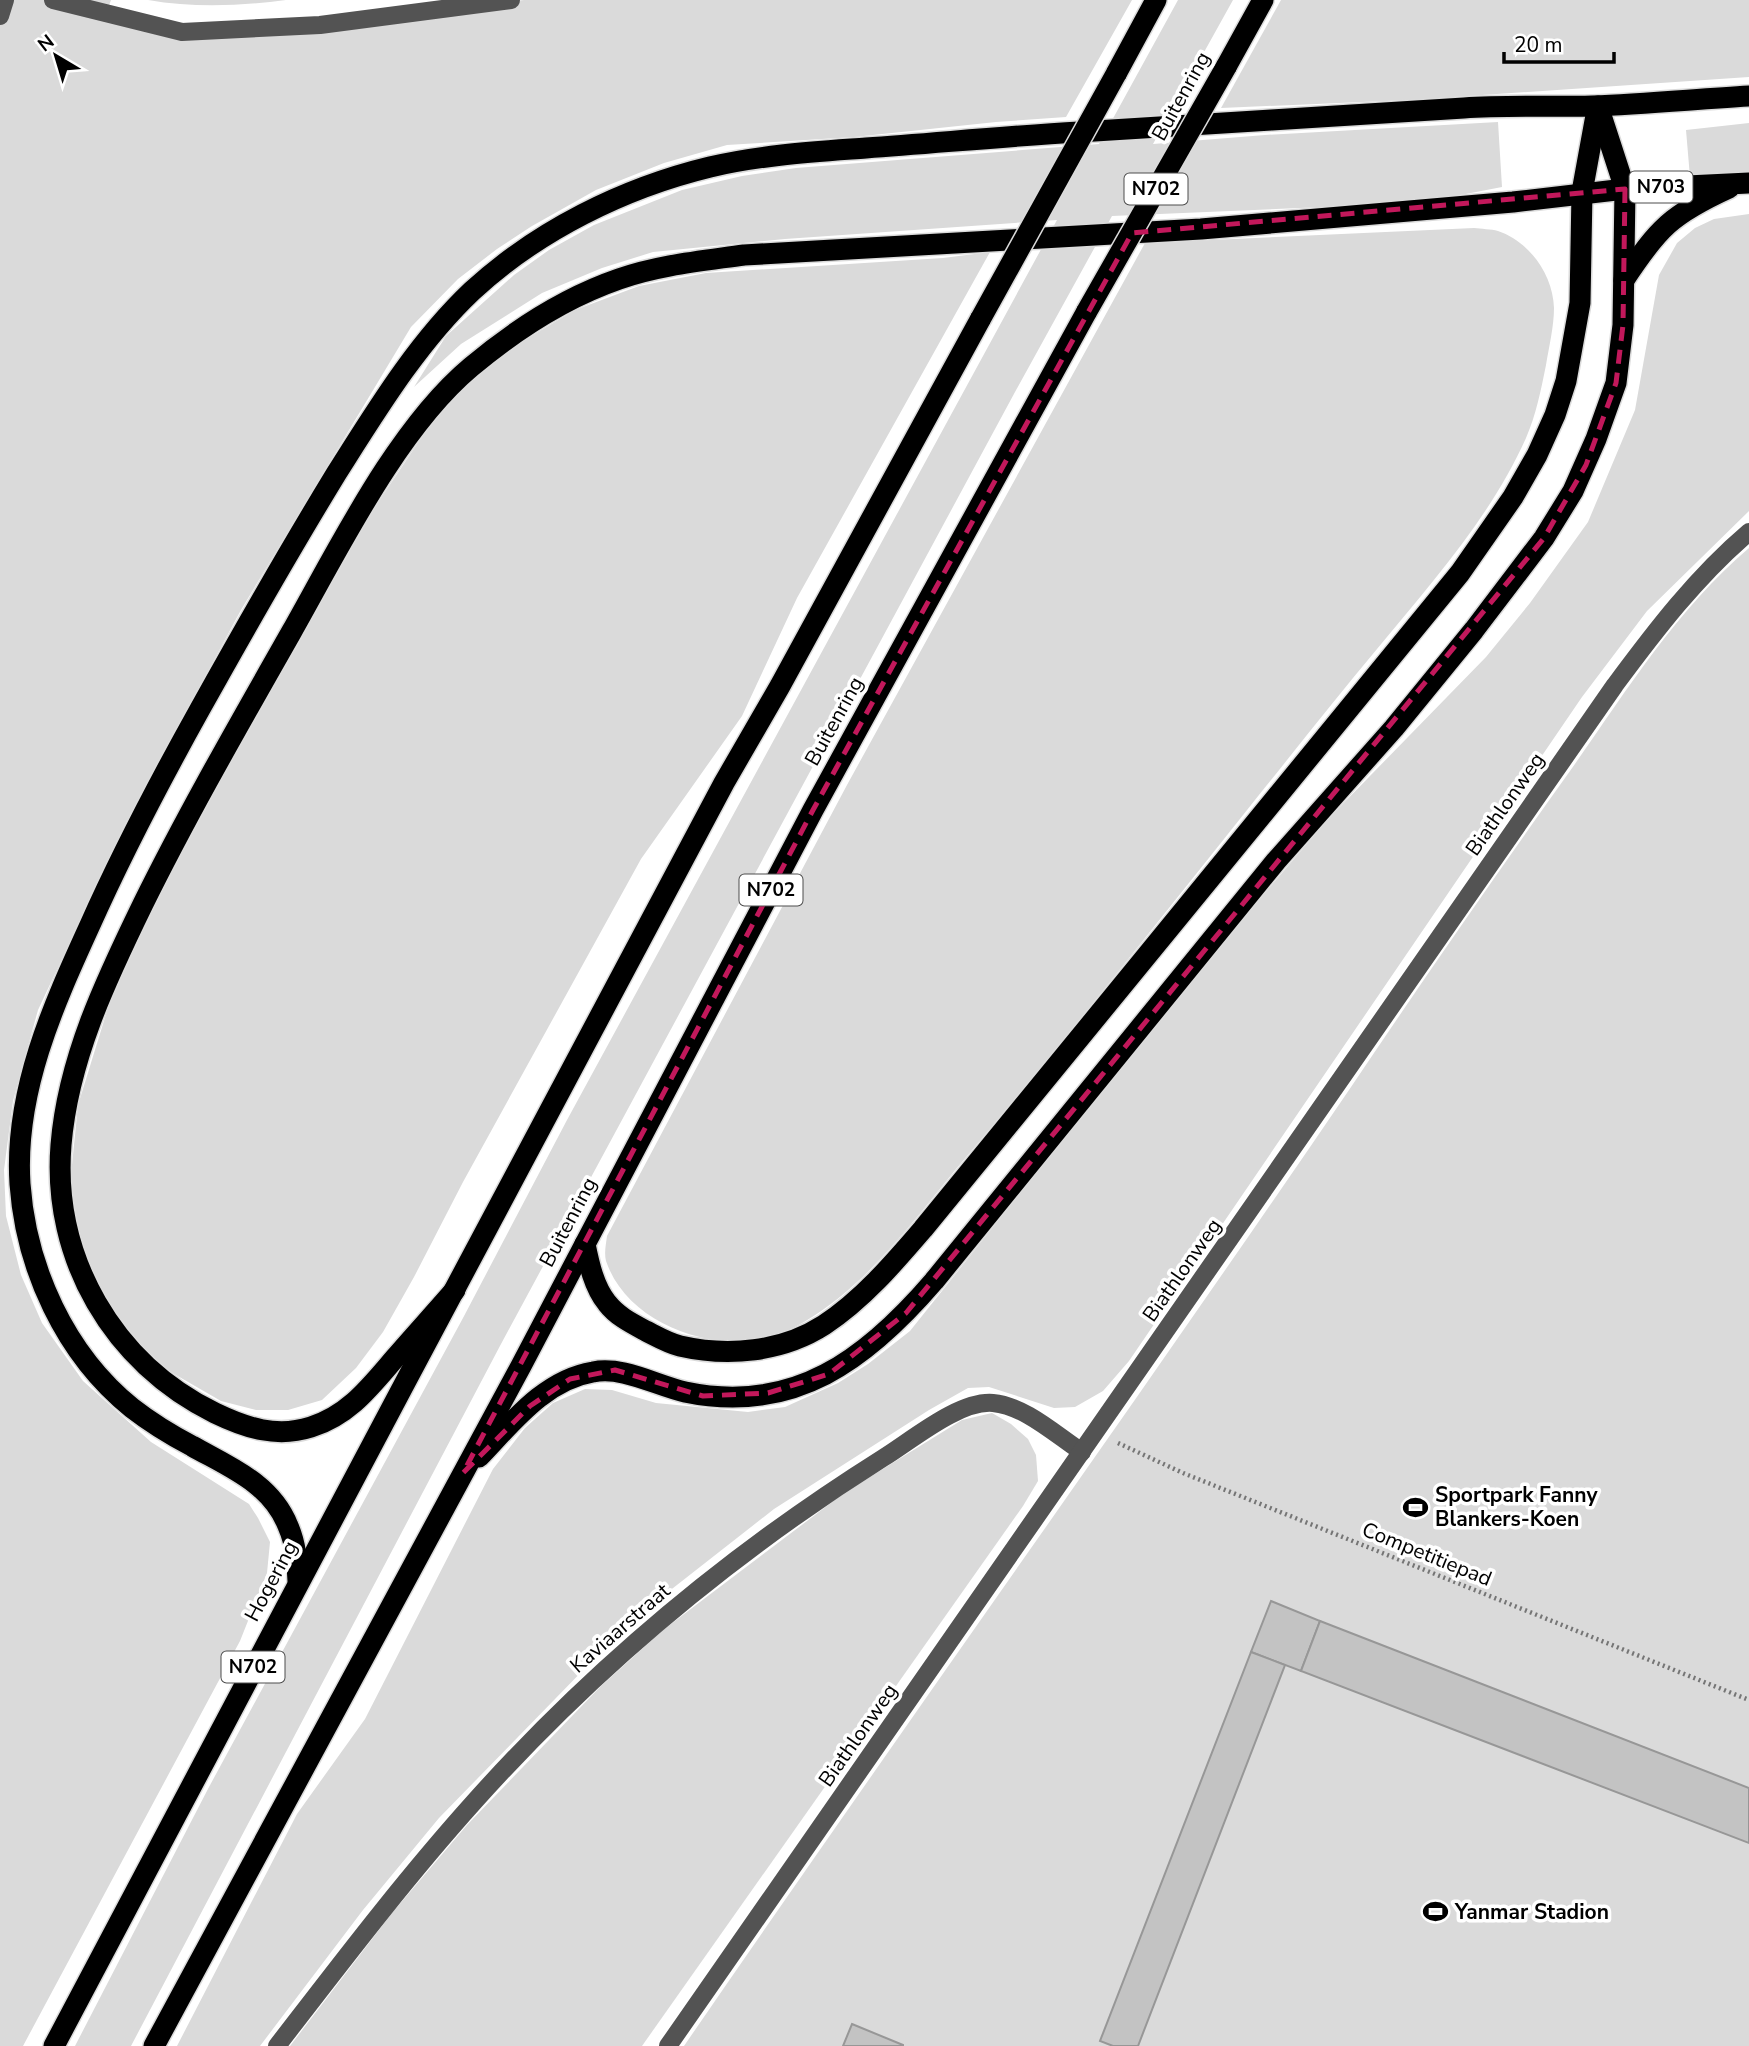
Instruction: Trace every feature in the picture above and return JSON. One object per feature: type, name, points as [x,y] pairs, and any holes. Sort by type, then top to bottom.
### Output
[{"type":"highway","name":"N702","points":[[455,1290],[724,783],[1156,0]]},
{"type":"highway","name":"Buitenring","points":[[463,1473],[813,810],[1087,312],[1263,0]]},
{"type":"highway","points":[[298,1581],[296,1549],[289,1526],[280,1507],[267,1492],[252,1479],[189,1445],[133,1409],[99,1376],[66,1331],[49,1300],[34,1263],[24,1223],[20,1177],[21,1134],[34,1066],[45,1028],[109,882],[176,752],[246,625],[361,434],[443,320],[505,263],[567,223],[646,186],[706,168],[764,156],[1034,135],[1472,107],[1598,106],[1749,96]]},
{"type":"highway","points":[[463,1473],[550,1389],[592,1372],[615,1370],[658,1385],[704,1396],[768,1394],[829,1374],[876,1342],[906,1313],[1276,861],[1410,708],[1544,538],[1586,465],[1616,383],[1622,344],[1625,189],[1598,106]]},
{"type":"highway","points":[[585,1244],[596,1283],[605,1301],[616,1313],[628,1322],[678,1346],[724,1352],[769,1348],[822,1326],[850,1306],[888,1269],[1460,573],[1513,497],[1542,445],[1566,382],[1580,303],[1582,192],[1598,106]]},
{"type":"highway","points":[[1624,280],[1658,232],[1674,217],[1692,205],[1744,183]]},
{"type":"highway","name":"N703","points":[[1582,192],[1744,183]]},
{"type":"highway","points":[[455,1290],[368,1390],[348,1409],[307,1429],[279,1432],[243,1426],[205,1408],[169,1385],[117,1335],[90,1292],[74,1255],[63,1210],[60,1178],[61,1142],[67,1104],[82,1045],[108,978],[176,837],[387,469],[442,396],[466,371],[540,316],[570,300],[619,279],[678,264],[744,255],[1201,229],[1513,202],[1582,192]]},
{"type":"highway","name":"Hogering","points":[[54,2046],[298,1581],[455,1290]]},
{"type":"highway","name":"N702","points":[[154,2046],[463,1473]]},
{"type":"street","points":[[0,16],[5,0]]},
{"type":"street","points":[[52,0],[182,32],[320,25],[511,0]]},
{"type":"street","name":"Biathlonweg","points":[[667,2046],[1621,677],[1686,595],[1749,532]]},
{"type":"street","name":"Kaviaarstraat","points":[[278,2046],[376,1916],[499,1775],[621,1655],[743,1555],[850,1479],[951,1415],[971,1406],[991,1403],[1012,1408],[1082,1452]]},
{"type":"path","name":"Competitiepad","points":[[1098,1430],[1127,1449],[1183,1473],[1749,1700]]},
{"type":"highlighted area","points":[[1625,189],[1623,325],[1616,383],[1586,465],[1544,538],[906,1313],[829,1374],[768,1393],[703,1396],[615,1370],[570,1379],[530,1406],[463,1473],[813,810],[1132,233]]},
{"type":"shaded area","points":[[0,0],[111,0],[104,19],[246,31],[524,0],[1132,0],[1066,117],[854,137],[727,145],[664,163],[596,190],[497,249],[458,279],[411,327],[241,610],[126,823],[38,1010],[13,1101],[4,1170],[6,1216],[21,1275],[42,1323],[83,1381],[151,1442],[249,1504],[270,1542],[267,1573],[240,1641],[23,2046],[0,2046]]},
{"type":"shaded area","points":[[148,0],[286,0],[217,5]]},
{"type":"shaded area","points":[[1178,0],[1233,0],[1153,144],[1498,122],[1502,187],[1419,203],[1112,216],[501,1344],[131,2046],[75,2046],[209,1787],[567,1120],[1057,220],[785,239],[653,252],[602,268],[542,293],[461,344],[414,387],[446,336],[514,275],[549,250],[594,225],[682,190],[742,176],[796,168],[1099,144]]},
{"type":"shaded area","points":[[1281,0],[1749,0],[1749,77],[1409,100],[1221,108]]},
{"type":"shaded area","points":[[1749,123],[1749,173],[1690,177],[1686,130]]},
{"type":"shaded area","points":[[1749,214],[1749,511],[1647,611],[1582,697],[1129,1361],[1103,1391],[1075,1407],[1054,1408],[989,1387],[968,1388],[774,1509],[631,1621],[439,1818],[363,1910],[260,2046],[177,2046],[297,1814],[365,1719],[493,1469],[525,1428],[553,1403],[585,1389],[612,1390],[656,1403],[748,1412],[785,1407],[838,1383],[868,1364],[910,1331],[1187,984],[1329,818],[1486,657],[1530,603],[1588,522],[1635,410],[1659,275],[1677,243],[1695,228],[1714,219]]},
{"type":"shaded area","points":[[1474,228],[1498,231],[1510,236],[1530,251],[1549,284],[1554,315],[1540,393],[1526,438],[1495,495],[1459,548],[912,1224],[851,1288],[798,1326],[771,1337],[749,1341],[728,1341],[685,1333],[645,1312],[615,1281],[605,1258],[607,1236],[847,785],[1145,243]]},
{"type":"shaded area","points":[[990,252],[797,598],[742,716],[641,859],[383,1332],[356,1368],[322,1400],[288,1410],[256,1410],[221,1401],[169,1371],[134,1339],[102,1299],[81,1256],[70,1185],[78,1105],[111,998],[184,837],[344,553],[442,407],[508,350],[575,310],[639,286],[706,273],[943,258]]},
{"type":"shaded area","name":"Sportpark Fanny Blankers-Koen","points":[[1749,548],[1749,2046],[684,2046],[1632,683],[1698,598]]},
{"type":"shaded area","points":[[992,1413],[1011,1424],[1028,1439],[1036,1455],[1038,1481],[642,2046],[290,2046],[392,1913],[467,1825],[601,1686],[663,1630],[844,1493],[962,1420]]},
{"type":"building","points":[[1271,1601],[1320,1621],[1301,1671],[1251,1652]]},
{"type":"building","points":[[1320,1621],[1749,1788],[1749,1843],[1301,1671]]},
{"type":"building","points":[[1251,1652],[1285,1665],[1138,2046],[1113,2046],[1100,2041]]},
{"type":"building","points":[[852,2024],[903,2045],[903,2046],[843,2046]]},
{"type":"place","name":"Sportpark Fanny Blankers-Koen","points":[[1415,1507]]},
{"type":"place","name":"Yanmar Stadion","points":[[1435,1912]]}]
